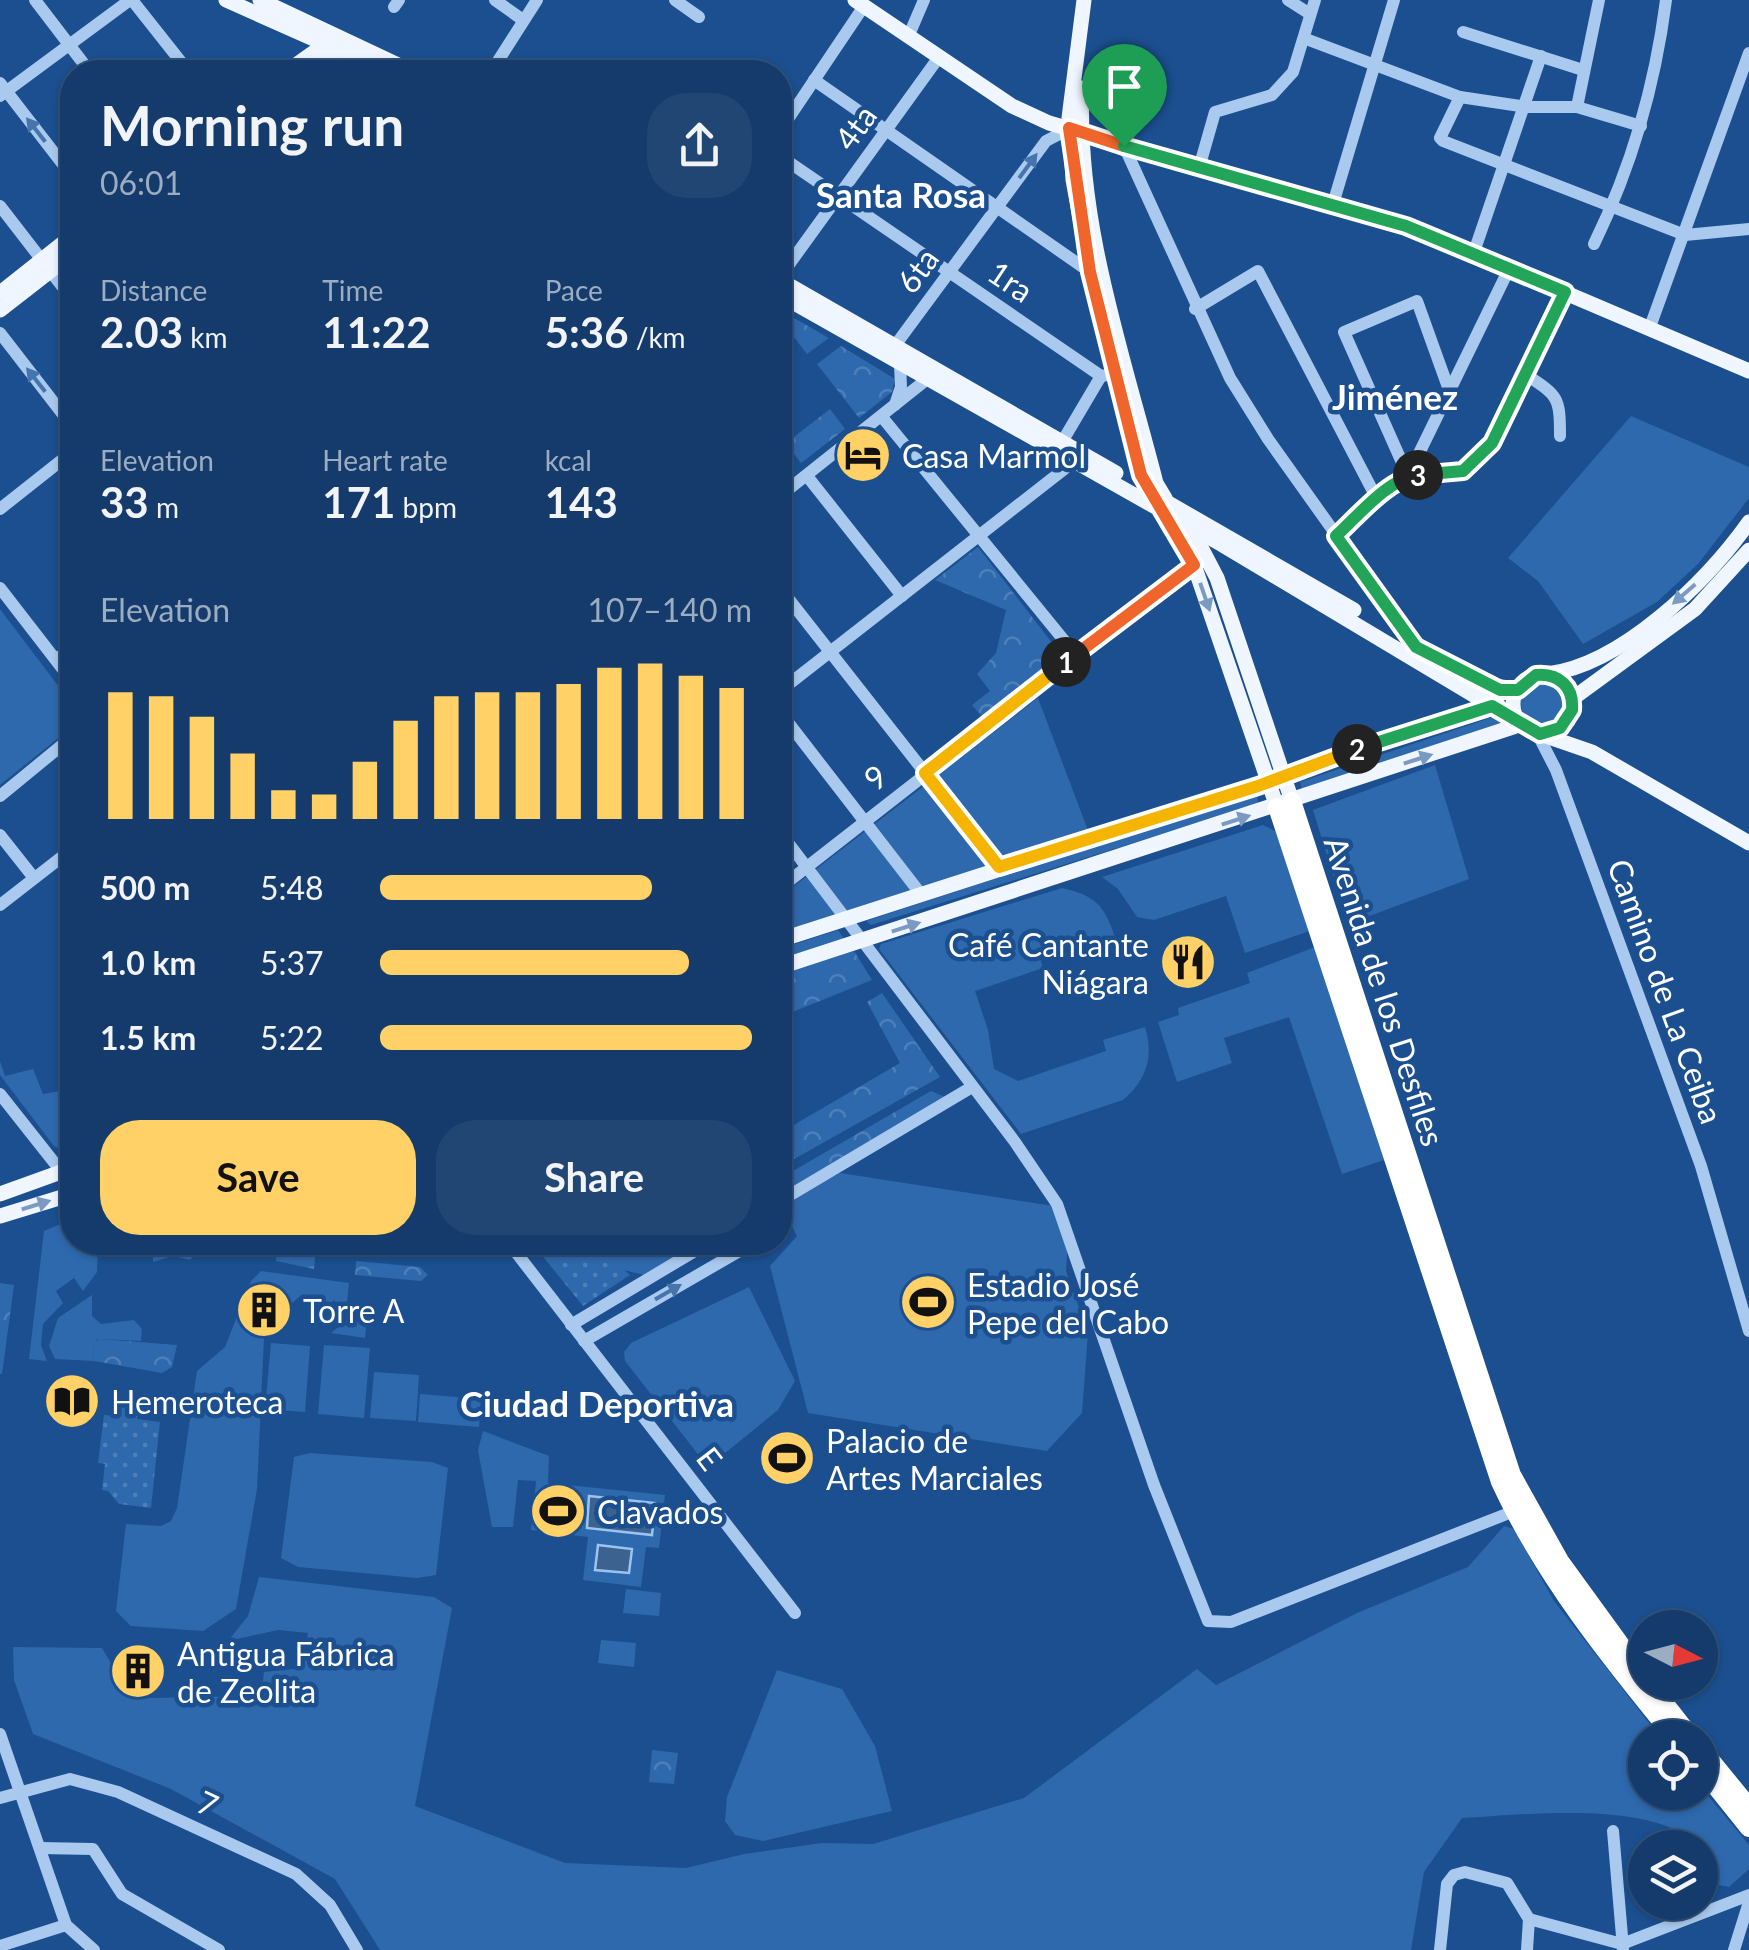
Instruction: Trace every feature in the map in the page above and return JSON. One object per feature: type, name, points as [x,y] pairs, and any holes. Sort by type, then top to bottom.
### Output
[{"type":"highway","name":"Avenida de los Desfiles","points":[[1284,804],[1447,1301],[1483,1434],[1520,1509]]},
{"type":"highway","points":[[1520,1509],[1628,1655]]},
{"type":"highway","points":[[1520,1509],[1583,1619],[1661,1720]]},
{"type":"highway","points":[[1663,1700],[1678,1720]]},
{"type":"highway","points":[[1718,1769],[1749,1807]]},
{"type":"highway","points":[[1718,1789],[1749,1828]]},
{"type":"main road","points":[[226,0],[382,60]]},
{"type":"main road","points":[[260,0],[367,60]]},
{"type":"main road","points":[[1084,0],[1072,99],[1090,272],[1108,375],[1146,490]]},
{"type":"main road","points":[[1094,0],[1075,130],[1101,270],[1165,507]]},
{"type":"main road","points":[[859,3],[1012,106],[1046,121],[1406,226],[1749,371]]},
{"type":"main road","points":[[284,24],[298,40],[297,60]]},
{"type":"main road","points":[[311,60],[336,42]]},
{"type":"main road","points":[[1046,121],[1063,113],[1072,99]]},
{"type":"main road","points":[[0,310],[60,249]]},
{"type":"main road","points":[[0,293],[60,259]]},
{"type":"main road","points":[[792,287],[926,380],[1079,458],[1485,685],[1518,690]]},
{"type":"main road","points":[[792,301],[1062,442],[1079,458],[1105,467],[1146,490],[1189,526],[1529,729],[1592,752],[1749,843]]},
{"type":"main road","points":[[1105,467],[1126,468],[1136,458]]},
{"type":"main road","name":"Avenida de los Desfiles","points":[[1165,507],[1194,565],[1276,780]]},
{"type":"main road","points":[[792,936],[1492,706],[1518,690],[1528,678],[1597,657],[1643,628],[1726,554],[1749,522]]},
{"type":"main road","name":"Avenida de los Desfiles","points":[[1189,526],[1217,578],[1284,804]]},
{"type":"main road","points":[[1217,578],[1218,559],[1230,550]]},
{"type":"main road","points":[[792,963],[1529,729],[1558,730],[1572,706],[1695,609],[1749,550]]},
{"type":"main road","points":[[1546,674],[1564,683],[1579,740],[1592,752]]},
{"type":"main road","points":[[1462,686],[1470,700],[1463,714]]},
{"type":"main road","points":[[1518,690],[1514,708],[1529,729]]},
{"type":"main road","points":[[0,1194],[60,1173]]},
{"type":"main road","points":[[0,1216],[60,1198]]},
{"type":"street","points":[[35,0],[81,60]]},
{"type":"street","points":[[60,161],[2,90],[131,0],[178,60]]},
{"type":"street","points":[[495,0],[523,20]]},
{"type":"street","points":[[499,60],[537,0]]},
{"type":"street","points":[[674,0],[699,17]]},
{"type":"street","points":[[909,36],[924,0]]},
{"type":"street","points":[[1199,168],[1215,112],[1272,95],[1292,72],[1306,40],[1312,7],[1288,0]]},
{"type":"street","points":[[1333,204],[1394,0]]},
{"type":"street","points":[[1577,108],[1599,0]]},
{"type":"street","points":[[1594,244],[1612,208],[1641,126],[1657,71],[1666,0]]},
{"type":"street","points":[[792,112],[859,3]]},
{"type":"street","points":[[1464,32],[1583,70]]},
{"type":"street","points":[[1306,40],[1460,98],[1527,107],[1577,108],[1641,126]]},
{"type":"street","points":[[1650,328],[1749,53]]},
{"type":"street","points":[[1473,255],[1508,163],[1541,56]]},
{"type":"street","name":"4ta","points":[[792,262],[939,57]]},
{"type":"street","points":[[814,80],[1090,272]]},
{"type":"street","points":[[1460,98],[1440,138],[1685,235],[1749,230]]},
{"type":"street","name":"6ta","points":[[894,356],[1046,141],[1075,130]]},
{"type":"street","points":[[1124,146],[1195,309],[1230,378],[1416,647]]},
{"type":"street","name":"1ra","points":[[792,164],[1108,375]]},
{"type":"street","points":[[0,206],[60,284]]},
{"type":"street","points":[[1336,536],[1408,476],[1509,269]]},
{"type":"street","points":[[1195,309],[1258,272],[1377,498]]},
{"type":"street","points":[[1408,476],[1463,471],[1492,443],[1565,292]]},
{"type":"street","points":[[1408,476],[1344,332],[1418,301],[1448,390]]},
{"type":"street","points":[[0,333],[60,410]]},
{"type":"street","points":[[886,414],[901,386],[894,356]]},
{"type":"street","points":[[1525,374],[1556,394],[1561,406],[1560,436]]},
{"type":"street","points":[[1062,442],[1108,375]]},
{"type":"street","points":[[792,487],[926,380]]},
{"type":"street","points":[[886,414],[978,536],[1076,655]]},
{"type":"street","points":[[792,682],[1079,458]]},
{"type":"street","points":[[0,509],[60,462]]},
{"type":"street","points":[[808,476],[902,596]]},
{"type":"street","name":"9","points":[[792,879],[1194,565]]},
{"type":"street","points":[[0,588],[60,665]]},
{"type":"street","points":[[792,603],[999,867]]},
{"type":"street","points":[[56,660],[60,657]]},
{"type":"street","points":[[792,728],[920,893]]},
{"type":"street","name":"Camino de La Ceiba","points":[[1529,729],[1556,770],[1701,1166],[1749,1330]]},
{"type":"street","points":[[0,796],[60,747]]},
{"type":"street","points":[[0,836],[34,878]]},
{"type":"street","points":[[792,848],[1016,1142],[1066,1222],[1195,1595],[1208,1621],[1231,1622],[1520,1509]]},
{"type":"street","points":[[0,905],[60,858]]},
{"type":"street","points":[[792,1194],[972,1087]]},
{"type":"street","points":[[0,1094],[60,1162]]},
{"type":"street","name":"E","points":[[518,1255],[795,1613]]},
{"type":"street","points":[[572,1324],[688,1255]]},
{"type":"street","points":[[584,1341],[733,1255]]},
{"type":"street","points":[[0,1734],[66,1925],[94,1950]]},
{"type":"street","name":"7","points":[[0,1798],[70,1779],[118,1792],[296,1874],[330,1905],[358,1950]]},
{"type":"street","points":[[1614,1831],[1623,1947]]},
{"type":"street","points":[[40,1848],[93,1849],[122,1894],[219,1950]]},
{"type":"street","points":[[1440,1950],[1447,1884],[1454,1875],[1465,1872],[1507,1883],[1529,1919],[1527,1950]]},
{"type":"street","points":[[1529,1919],[1623,1947],[1749,1898]]},
{"type":"street","points":[[1734,1950],[1749,1898]]},
{"type":"street","points":[[0,1946],[66,1925]]},
{"type":"street","points":[[1580,1950],[1582,1934]]},
{"type":"green space","points":[[792,317],[829,338],[807,354],[792,335]]},
{"type":"green space","points":[[841,346],[895,379],[892,392],[859,418],[817,364]]},
{"type":"green space","points":[[830,409],[845,429],[801,463],[792,451],[792,438]]},
{"type":"green space","points":[[1631,416],[1749,467],[1749,498],[1698,564],[1657,602],[1583,644],[1538,581],[1508,558]]},
{"type":"green space","points":[[978,547],[1063,657],[984,719],[972,705],[990,691],[977,674],[996,653],[1006,610],[935,580]]},
{"type":"green space","points":[[0,609],[60,688],[60,737],[0,785]]},
{"type":"green space","points":[[1544,681],[1560,688],[1567,704],[1560,720],[1544,727],[1528,720],[1521,704],[1528,688]]},
{"type":"green space","points":[[1038,698],[1089,833],[792,930],[792,888]]},
{"type":"green space","points":[[1493,717],[1504,725],[1302,789],[1300,782]]},
{"type":"green space","points":[[1435,765],[1469,879],[1348,924],[1313,810]]},
{"type":"green space","points":[[1257,793],[1258,804],[871,925],[866,921]]},
{"type":"green space","points":[[1263,825],[1277,832],[1310,931],[1245,953],[1226,896],[1154,920],[1137,917],[1118,889],[1102,877]]},
{"type":"green space","points":[[1062,888],[1085,895],[1099,905],[1117,942],[1075,957],[1070,941],[1038,952],[1043,968],[975,991],[988,1030],[994,1069],[1018,1081],[1106,1051],[1103,1040],[1145,1027],[1148,1058],[1143,1076],[1123,1100],[1021,1134],[879,949],[881,944]]},
{"type":"green space","points":[[838,930],[844,939],[792,957],[792,945]]},
{"type":"green space","points":[[1315,947],[1387,1159],[1342,1174],[1289,1017],[1224,1038],[1232,1063],[1177,1082],[1158,1022],[1179,1015],[1178,1008],[1250,983],[1247,973]]},
{"type":"green space","points":[[854,951],[872,980],[792,1012],[792,970]]},
{"type":"green space","points":[[882,993],[940,1077],[792,1160],[792,1126],[900,1063],[867,1002]]},
{"type":"green space","points":[[0,1061],[5,1076],[33,1069],[43,1094],[60,1091],[60,1149],[54,1146],[0,1075]]},
{"type":"green space","points":[[931,1091],[945,1097],[792,1187],[792,1172]]},
{"type":"green space","name":"Estadio José Pepe del Cabo","points":[[840,1173],[1054,1206],[1068,1240],[1066,1271],[1088,1333],[1082,1413],[1047,1451],[808,1413],[770,1266],[780,1255],[792,1255],[792,1242],[797,1236],[792,1226],[792,1198]]},
{"type":"green space","points":[[60,1224],[60,1255],[98,1255],[97,1272],[83,1291],[74,1278],[56,1291],[63,1303],[43,1324],[41,1345],[47,1361],[29,1359],[44,1231]]},
{"type":"green space","points":[[153,1255],[195,1255],[190,1260],[173,1256],[153,1262]]},
{"type":"green space","points":[[277,1255],[315,1255],[314,1269],[276,1261]]},
{"type":"green space","points":[[542,1255],[607,1255],[630,1275],[583,1306]]},
{"type":"green space","points":[[605,1255],[678,1255],[644,1275],[619,1269]]},
{"type":"green space","points":[[356,1261],[420,1267],[428,1275],[421,1281],[355,1275]]},
{"type":"green space","points":[[261,1271],[349,1283],[347,1302],[368,1304],[365,1338],[331,1333],[349,1318],[334,1300],[316,1315],[299,1297],[282,1312],[265,1294],[248,1308],[262,1326],[264,1338],[257,1489],[236,1609],[203,1631],[131,1626],[116,1611],[126,1524],[161,1526],[171,1521],[177,1508],[197,1371],[225,1347],[251,1281]]},
{"type":"green space","points":[[0,1283],[14,1285],[2,1374],[0,1374]]},
{"type":"green space","points":[[749,1287],[795,1381],[778,1410],[708,1467],[625,1361],[624,1352],[631,1343]]},
{"type":"green space","points":[[92,1295],[92,1316],[101,1324],[134,1320],[142,1329],[141,1341],[98,1339],[93,1344],[94,1361],[55,1359],[49,1346],[58,1318]]},
{"type":"green space","points":[[99,1339],[177,1345],[172,1367],[162,1373],[94,1361],[93,1344]]},
{"type":"green space","points":[[271,1343],[310,1346],[305,1412],[265,1409]]},
{"type":"green space","points":[[324,1345],[370,1348],[364,1418],[318,1414]]},
{"type":"green space","points":[[374,1372],[419,1375],[416,1421],[370,1418]]},
{"type":"green space","points":[[420,1394],[481,1399],[479,1427],[418,1422]]},
{"type":"green space","points":[[117,1403],[138,1405],[137,1419],[160,1422],[151,1508],[119,1504],[108,1491],[102,1490],[105,1464],[98,1463],[104,1415],[115,1416]]},
{"type":"green space","points":[[483,1431],[549,1456],[548,1483],[665,1495],[659,1548],[646,1547],[641,1587],[583,1580],[588,1537],[531,1530],[536,1481],[518,1480],[513,1527],[492,1527],[478,1450]]},
{"type":"green space","points":[[310,1453],[432,1462],[448,1468],[436,1575],[417,1578],[298,1567],[281,1558],[294,1457]]},
{"type":"green space","points":[[1504,1526],[1514,1529],[1554,1601],[1647,1720],[1628,1720],[1628,1810],[1718,1808],[1749,1845],[1749,1869],[1729,1887],[1718,1885],[1718,1830],[1674,1830],[1655,1822],[1589,1813],[1519,1814],[1462,1818],[1424,1872],[1411,1950],[380,1950],[335,1879],[171,1789],[33,1734],[14,1680],[13,1647],[102,1648],[132,1699],[252,1693],[262,1690],[264,1672],[302,1668],[308,1633],[278,1630],[228,1641],[248,1616],[259,1577],[434,1597],[452,1608],[415,1806],[565,1863],[686,1868],[744,1854],[822,1843],[873,1844],[1024,1798],[1197,1669],[1216,1685],[1357,1613],[1468,1567]]},
{"type":"green space","points":[[626,1589],[661,1593],[659,1616],[623,1613]]},
{"type":"green space","points":[[601,1640],[636,1643],[634,1667],[598,1663]]},
{"type":"green space","points":[[777,1670],[842,1689],[875,1746],[892,1811],[763,1841],[735,1835],[725,1821],[727,1797]]},
{"type":"green space","points":[[652,1750],[678,1753],[674,1784],[649,1782]]},
{"type":"shaded area","points":[[589,1496],[655,1503],[652,1535],[587,1528]]},
{"type":"shaded area","name":"Clavados","points":[[558,1497],[568,1501],[572,1511],[568,1521],[558,1525],[548,1521],[544,1511],[548,1501]]},
{"type":"shaded area","points":[[598,1545],[632,1549],[629,1573],[595,1570]]},
{"type":"place","name":"Casa Marmol","points":[[863,455]]},
{"type":"place","name":"Café Cantante Niágara","points":[[1188,962]]},
{"type":"place","name":"Estadio José Pepe del Cabo","points":[[928,1302]]},
{"type":"place","name":"Torre A","points":[[264,1310]]},
{"type":"place","name":"Hemeroteca","points":[[72,1401]]},
{"type":"place","name":"Palacio de Artes Marciales","points":[[787,1458]]},
{"type":"place","name":"Clavados","points":[[558,1511]]},
{"type":"place","name":"Antigua Fábrica de Zeolita","points":[[138,1671]]},
{"type":"district","name":"Santa Rosa","points":[[901,194]]},
{"type":"district","name":"Jiménez","points":[[1395,396]]},
{"type":"district","name":"Ciudad Deportiva","points":[[597,1403]]},
{"type":"route","points":[[1069,128],[1124,146],[1406,226],[1565,292],[1492,443],[1472,466],[1463,471],[1408,476],[1336,536],[1416,647],[1500,690],[1518,690],[1536,675],[1560,679],[1568,687],[1572,708],[1562,726],[1540,734],[1492,706],[1463,714],[1258,786],[999,867],[925,773],[1194,565],[1146,490],[1141,475],[1090,272],[1073,180],[1069,128]]}]
